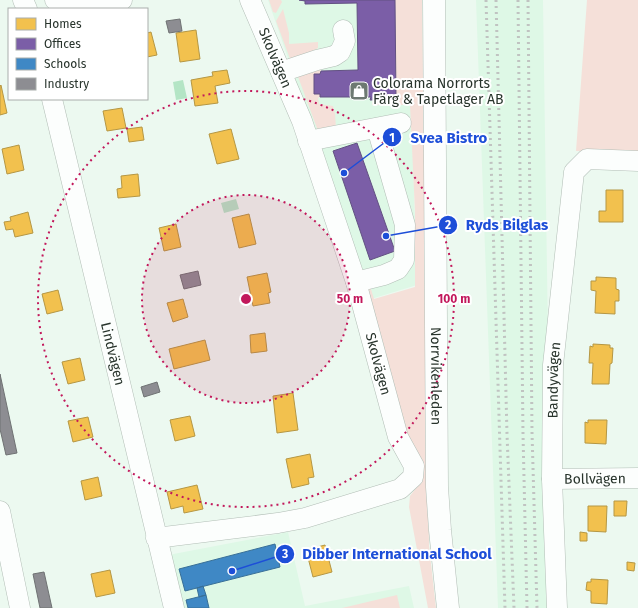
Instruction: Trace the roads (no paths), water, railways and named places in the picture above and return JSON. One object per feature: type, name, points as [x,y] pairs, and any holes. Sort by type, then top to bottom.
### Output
[{"type":"main road","name":"Norrvikenleden","points":[[434,0],[437,487],[448,608]]},
{"type":"street","points":[[55,0],[73,3],[101,4],[122,0]]},
{"type":"street","name":"Skolvägen","points":[[156,538],[278,523],[305,518],[400,489],[413,477],[414,466],[398,437],[356,282],[302,121],[250,0]]},
{"type":"street","points":[[281,72],[334,56],[340,52],[345,41],[343,30]]},
{"type":"street","name":"Lindvägen","points":[[52,100],[174,608]]},
{"type":"street","points":[[308,141],[401,123]]},
{"type":"street","points":[[356,282],[384,275],[398,269],[404,260],[405,225],[377,128]]},
{"type":"street","name":"Bandyvägen","points":[[558,608],[552,479],[553,365],[574,172],[587,159],[638,162]]},
{"type":"street","name":"Bollvägen","points":[[552,479],[638,478]]},
{"type":"street","points":[[0,512],[20,608]]},
{"type":"railway","points":[[486,0],[505,608]]},
{"type":"railway","points":[[496,0],[507,434],[514,608]]},
{"type":"railway","points":[[518,0],[523,434],[527,608]]},
{"type":"railway","points":[[528,0],[532,432],[537,608]]},
{"type":"place","name":"Colorama Norrorts Färg & Tapetlager AB","points":[[359,91]]},
{"type":"place","name":"Svea Bistro","points":[[344,173]]},
{"type":"place","name":"Ryds Bilglas","points":[[386,236]]},
{"type":"place","name":"Dibber International School","points":[[232,571]]}]
